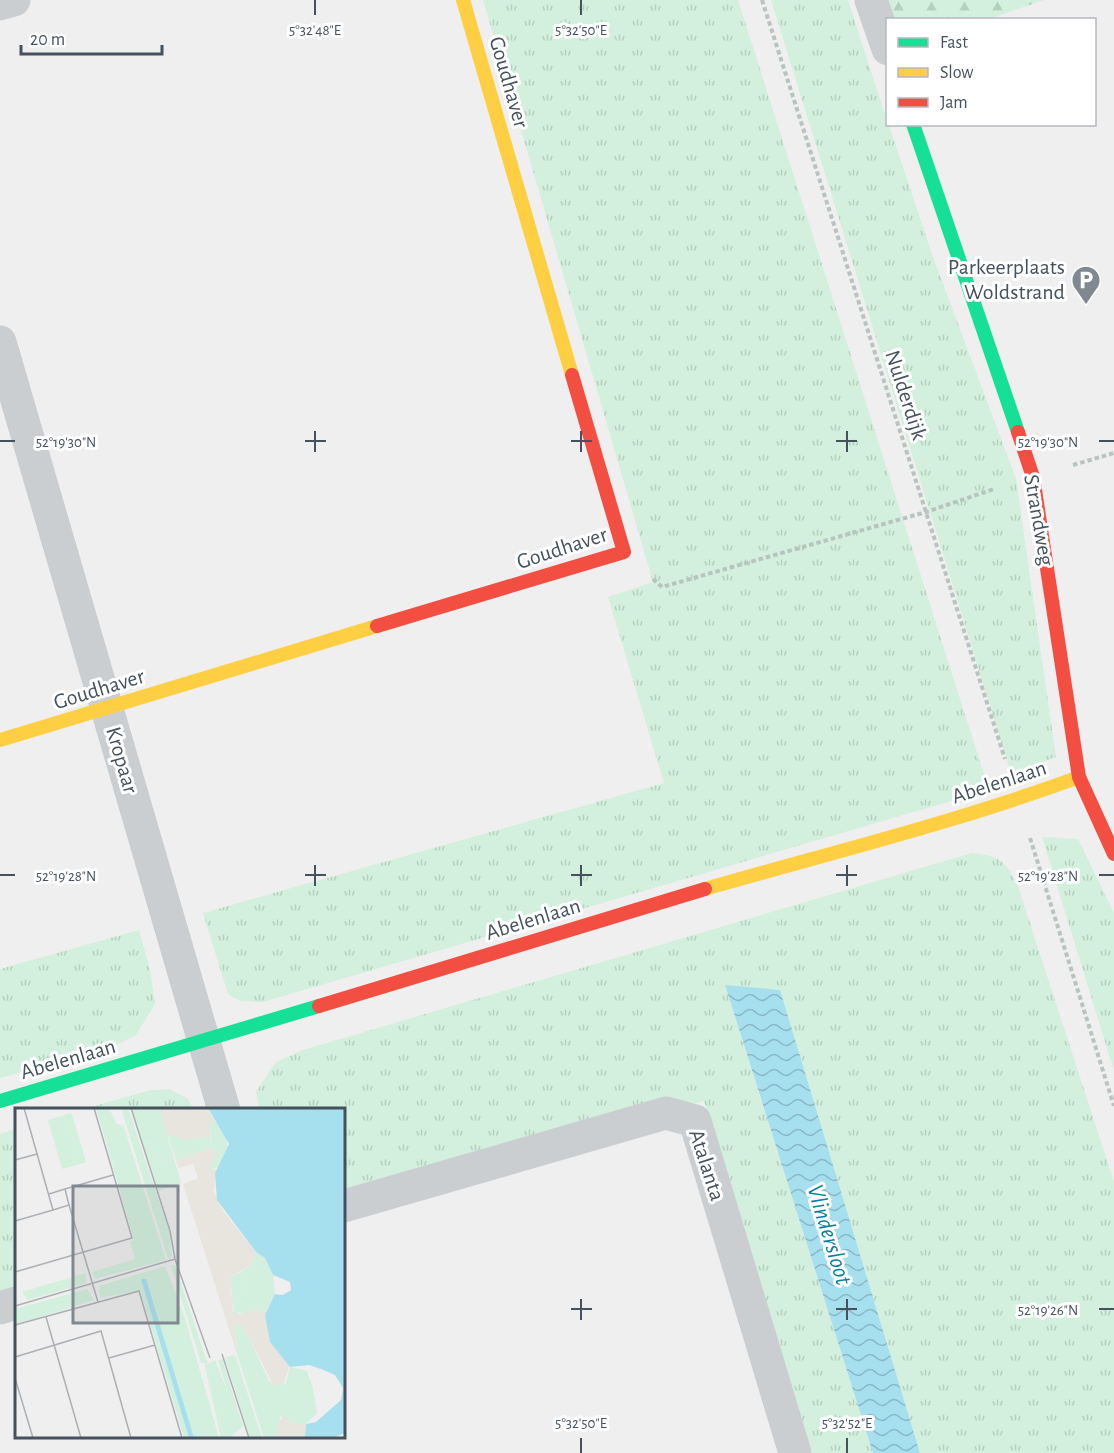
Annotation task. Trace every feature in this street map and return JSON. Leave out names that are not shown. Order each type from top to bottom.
[{"type":"street","points":[[0,4],[14,0]]},
{"type":"street","name":"Goudhaver","points":[[0,740],[624,552],[463,0]]},
{"type":"street","points":[[871,0],[886,44]]},
{"type":"street","name":"Strandweg","points":[[914,126],[1033,477],[1079,777],[1114,854]]},
{"type":"street","name":"Kropaar","points":[[0,342],[223,1108]]},
{"type":"street","name":"Abelenlaan","points":[[0,1101],[204,1042],[685,894],[1018,801],[1079,777]]},
{"type":"street","name":"Atalanta","points":[[345,1206],[666,1113],[695,1121],[795,1453]]},
{"type":"street","points":[[0,1308],[15,1303]]},
{"type":"path","name":"Nulderdijk","points":[[762,0],[1018,801]]},
{"type":"path","points":[[624,552],[662,587],[926,512],[980,494]]},
{"type":"path","points":[[1018,801],[1114,1106]]},
{"type":"green space","points":[[483,0],[738,0],[989,790],[263,1002],[240,1001],[228,994],[203,913],[664,783],[608,597],[653,582]]},
{"type":"green space","points":[[771,0],[848,0],[886,118],[886,126],[889,126],[933,257],[1016,479],[1056,757],[1011,773]]},
{"type":"green space","points":[[887,0],[1044,0],[993,18],[893,18]]},
{"type":"green space","points":[[1042,837],[1078,839],[1114,913],[1114,1071]]},
{"type":"green space","points":[[972,853],[1000,860],[1017,883],[1114,1182],[1114,1453],[920,1453],[779,990],[725,986],[873,1453],[812,1453],[704,1101],[345,1200],[345,1108],[259,1108],[256,1092],[276,1062],[303,1050]]},
{"type":"green space","points":[[139,930],[150,970],[155,1004],[136,1035],[116,1045],[0,1078],[0,969]]},
{"type":"green space","points":[[170,1089],[188,1099],[192,1108],[88,1108],[147,1091]]},
{"type":"green space","points":[[15,1129],[15,1297],[0,1302],[0,1134]]},
{"type":"water","name":"Vlindersloot","points":[[725,985],[780,990],[920,1453],[873,1453]]},
{"type":"traffic: fast","points":[[914,126],[1018,432]]},
{"type":"traffic: fast","points":[[0,1101],[319,1006]]},
{"type":"traffic: slow","points":[[463,0],[572,375]]},
{"type":"traffic: slow","points":[[0,740],[377,626]]},
{"type":"traffic: slow","points":[[705,889],[940,823],[1079,777]]},
{"type":"traffic: jam","points":[[377,626],[624,552],[572,375]]},
{"type":"traffic: jam","points":[[1018,432],[1033,477],[1079,777],[1114,854]]},
{"type":"traffic: jam","points":[[319,1006],[705,889]]},
{"type":"place","name":"Parkeerplaats Woldstrand","points":[[1086,306]]}]
